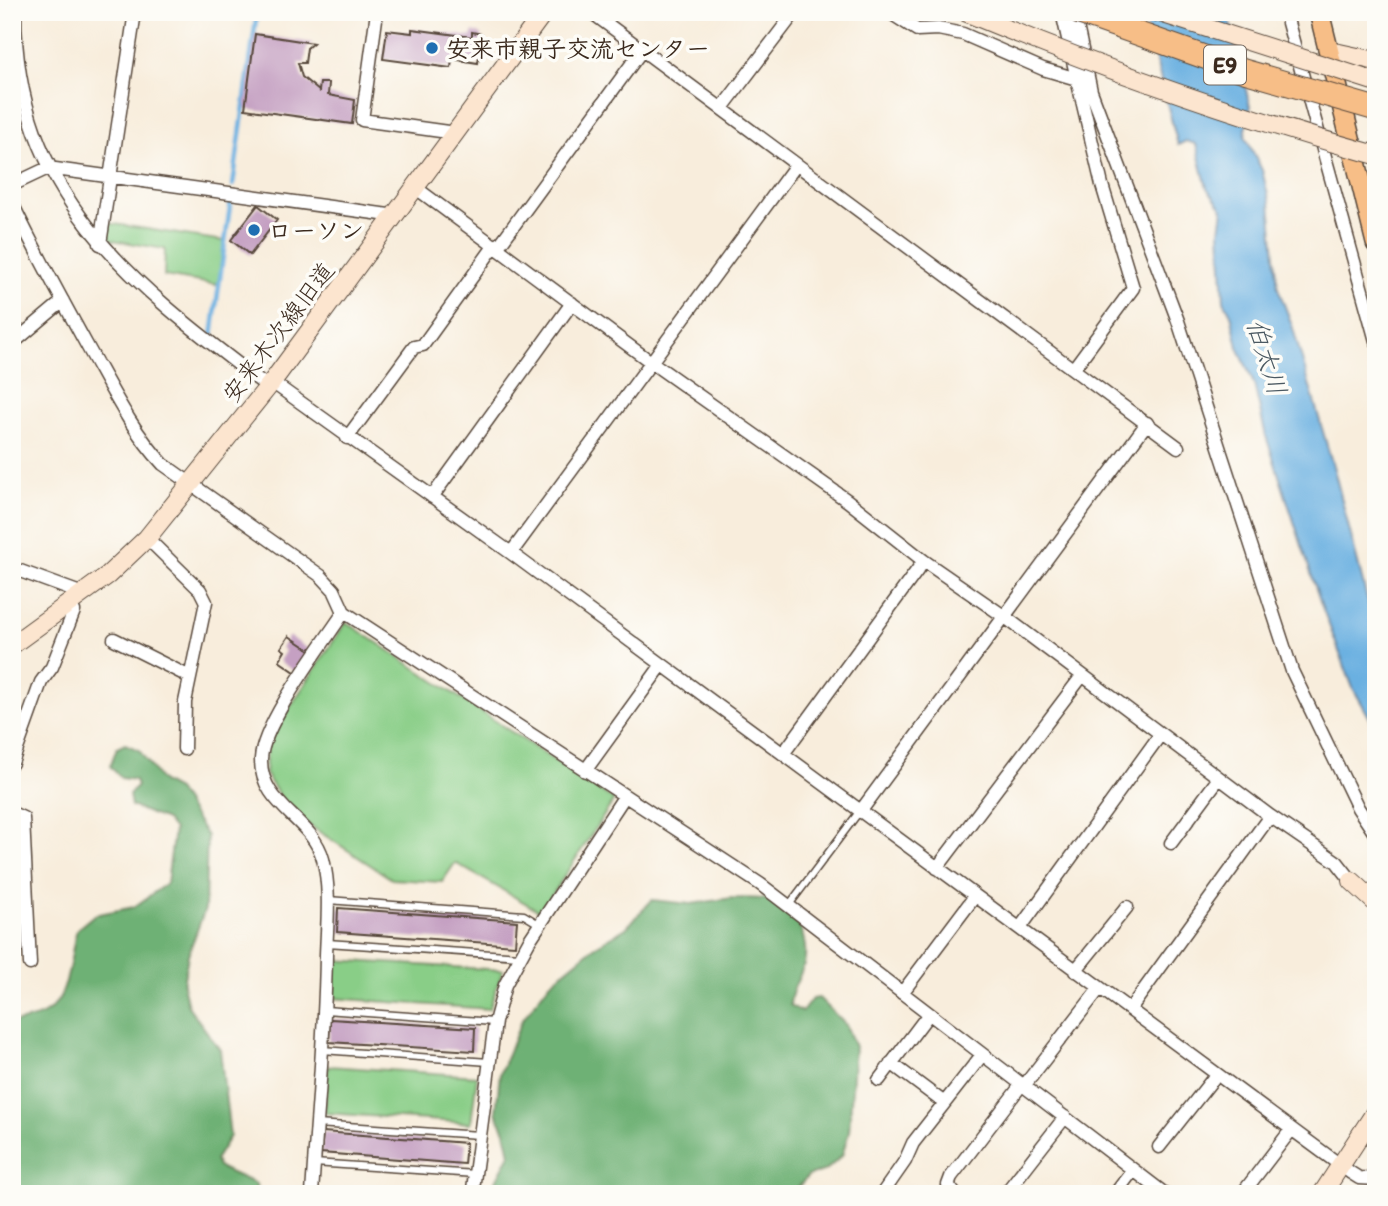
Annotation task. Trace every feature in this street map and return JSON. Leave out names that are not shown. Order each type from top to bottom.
[{"type":"highway","name":"E9","points":[[1076,12],[1233,68],[1376,110]]},
{"type":"highway","name":"E9","points":[[1099,12],[1246,64],[1376,101]]},
{"type":"main road","points":[[1319,12],[1368,185],[1376,243]]},
{"type":"street","points":[[15,12],[15,54],[24,102],[48,167],[66,198],[100,244],[167,310],[511,553],[1340,1165],[1359,1178],[1376,1179]]},
{"type":"street","points":[[100,244],[113,174],[135,12]]},
{"type":"street","points":[[377,12],[362,120],[455,133]]},
{"type":"street","name":"安来木次線旧道","points":[[12,645],[127,559],[147,538],[270,385],[544,12]]},
{"type":"street","points":[[591,12],[1178,447]]},
{"type":"street","points":[[722,108],[795,12]]},
{"type":"street","points":[[889,12],[917,30],[939,29],[962,34],[1043,69],[1077,79]]},
{"type":"street","points":[[965,12],[1090,64],[1193,100],[1376,155]]},
{"type":"street","points":[[962,34],[972,12]]},
{"type":"street","points":[[1062,12],[1077,79],[1086,92],[1178,321],[1293,671],[1358,808],[1376,835]]},
{"type":"street","points":[[1074,368],[1133,288],[1102,185],[1076,12]]},
{"type":"street","points":[[1157,12],[1376,82]]},
{"type":"street","points":[[1285,12],[1376,341]]},
{"type":"street","points":[[347,438],[414,347],[423,345],[642,50]]},
{"type":"street","points":[[1329,51],[1376,61]]},
{"type":"street","points":[[511,553],[796,165]]},
{"type":"street","points":[[12,185],[48,167],[113,174],[396,216]]},
{"type":"street","points":[[416,188],[651,362],[848,501],[1160,735],[1337,862],[1352,881],[1376,903]]},
{"type":"street","points":[[12,203],[63,302],[147,447],[163,464],[321,576],[334,590],[344,612],[760,884],[1165,1194]]},
{"type":"street","points":[[12,344],[63,302]]},
{"type":"street","points":[[432,497],[572,303]]},
{"type":"street","points":[[860,812],[1147,423]]},
{"type":"street","points":[[147,538],[200,590],[206,602],[185,702],[184,749]]},
{"type":"street","points":[[783,754],[925,561]]},
{"type":"street","points":[[12,568],[76,599],[70,624],[52,667],[41,682],[12,763]]},
{"type":"street","points":[[312,1194],[325,1010],[328,900],[323,858],[314,837],[275,802],[263,776],[261,757],[268,731],[344,612]]},
{"type":"street","points":[[114,639],[190,677]]},
{"type":"street","points":[[585,771],[661,666]]},
{"type":"street","points":[[937,868],[1082,676]]},
{"type":"street","points":[[1020,928],[1160,735]]},
{"type":"street","points":[[1171,843],[1219,778]]},
{"type":"street","points":[[473,1189],[495,1022],[505,985],[520,956],[624,797]]},
{"type":"street","points":[[12,813],[23,818],[30,964]]},
{"type":"street","points":[[1130,1009],[1270,816]]},
{"type":"street","points":[[902,993],[975,896]]},
{"type":"street","points":[[1075,971],[1127,907]]},
{"type":"street","points":[[955,1194],[948,1185],[951,1177],[1099,989]]},
{"type":"street","points":[[878,1080],[928,1015]]},
{"type":"street","points":[[881,1194],[905,1161],[913,1143],[982,1055]]},
{"type":"street","points":[[891,1063],[943,1102]]},
{"type":"street","points":[[1159,1147],[1216,1075]]},
{"type":"street","points":[[1322,1194],[1376,1111]]},
{"type":"street","points":[[1005,1194],[1065,1117]]},
{"type":"street","points":[[1242,1194],[1292,1130]]},
{"type":"street","points":[[1115,1194],[1133,1170]]},
{"type":"lane","points":[[789,905],[860,812]]},
{"type":"lane","points":[[328,900],[524,915],[540,925]]},
{"type":"lane","points":[[327,943],[520,956]]},
{"type":"lane","points":[[325,1010],[495,1022]]},
{"type":"lane","points":[[322,1050],[489,1062]]},
{"type":"lane","points":[[317,1124],[479,1135]]},
{"type":"lane","points":[[314,1163],[475,1174]]},
{"type":"green space","points":[[108,223],[224,241],[218,285],[164,276],[165,249],[106,239]]},
{"type":"green space","points":[[346,622],[614,800],[541,912],[455,863],[442,882],[392,879],[292,814],[265,774],[267,748],[275,730]]},
{"type":"green space","points":[[125,744],[139,750],[162,782],[177,790],[207,836],[205,909],[188,955],[183,985],[188,1006],[220,1050],[230,1136],[215,1160],[218,1167],[256,1184],[257,1194],[12,1194],[12,1023],[41,1016],[53,1007],[68,976],[77,929],[94,915],[134,907],[167,883],[174,830],[166,820],[131,806],[129,795],[137,786],[135,780],[121,778],[110,766],[117,748]]},
{"type":"green space","points":[[732,898],[771,900],[790,912],[800,928],[805,955],[790,1005],[802,1012],[812,999],[819,998],[846,1025],[855,1047],[849,1132],[842,1156],[826,1170],[808,1176],[792,1194],[489,1194],[510,1154],[505,1131],[496,1112],[500,1073],[522,1020],[550,983],[594,947],[626,928],[652,900],[691,904]]},
{"type":"green space","points":[[333,960],[503,970],[489,1009],[331,998]]},
{"type":"green space","points":[[328,1066],[477,1076],[471,1123],[325,1113]]},
{"type":"water","name":"伯太川","points":[[1143,12],[1228,12],[1250,107],[1245,136],[1262,170],[1270,203],[1278,288],[1292,325],[1335,473],[1376,634],[1376,729],[1353,688],[1321,604],[1266,436],[1254,384],[1238,347],[1231,314],[1224,301],[1220,231],[1223,209],[1207,188],[1196,144],[1186,141],[1178,145]]},
{"type":"building","name":"安来市親子交流センター","points":[[412,29],[472,37],[472,32],[482,34],[478,63],[452,59],[451,68],[383,59],[387,30],[412,33]]},
{"type":"building","points":[[255,34],[313,43],[307,48],[305,63],[298,63],[302,77],[319,91],[320,83],[329,83],[328,95],[355,100],[352,124],[245,109]]},
{"type":"building","name":"ローソン","points":[[258,205],[277,220],[250,255],[231,240]]},
{"type":"building","points":[[289,636],[313,652],[298,674],[279,661],[285,651],[281,648]]},
{"type":"building","points":[[338,908],[517,921],[515,945],[337,932]]},
{"type":"building","points":[[330,1019],[475,1028],[474,1051],[329,1042]]},
{"type":"building","points":[[323,1132],[466,1143],[464,1164],[321,1153]]},
{"type":"waterway","points":[[233,185],[257,12]]},
{"type":"waterway","points":[[212,336],[231,199]]},
{"type":"place","name":"安来市親子交流センター","points":[[432,48]]},
{"type":"place","name":"ローソン","points":[[254,230]]}]
